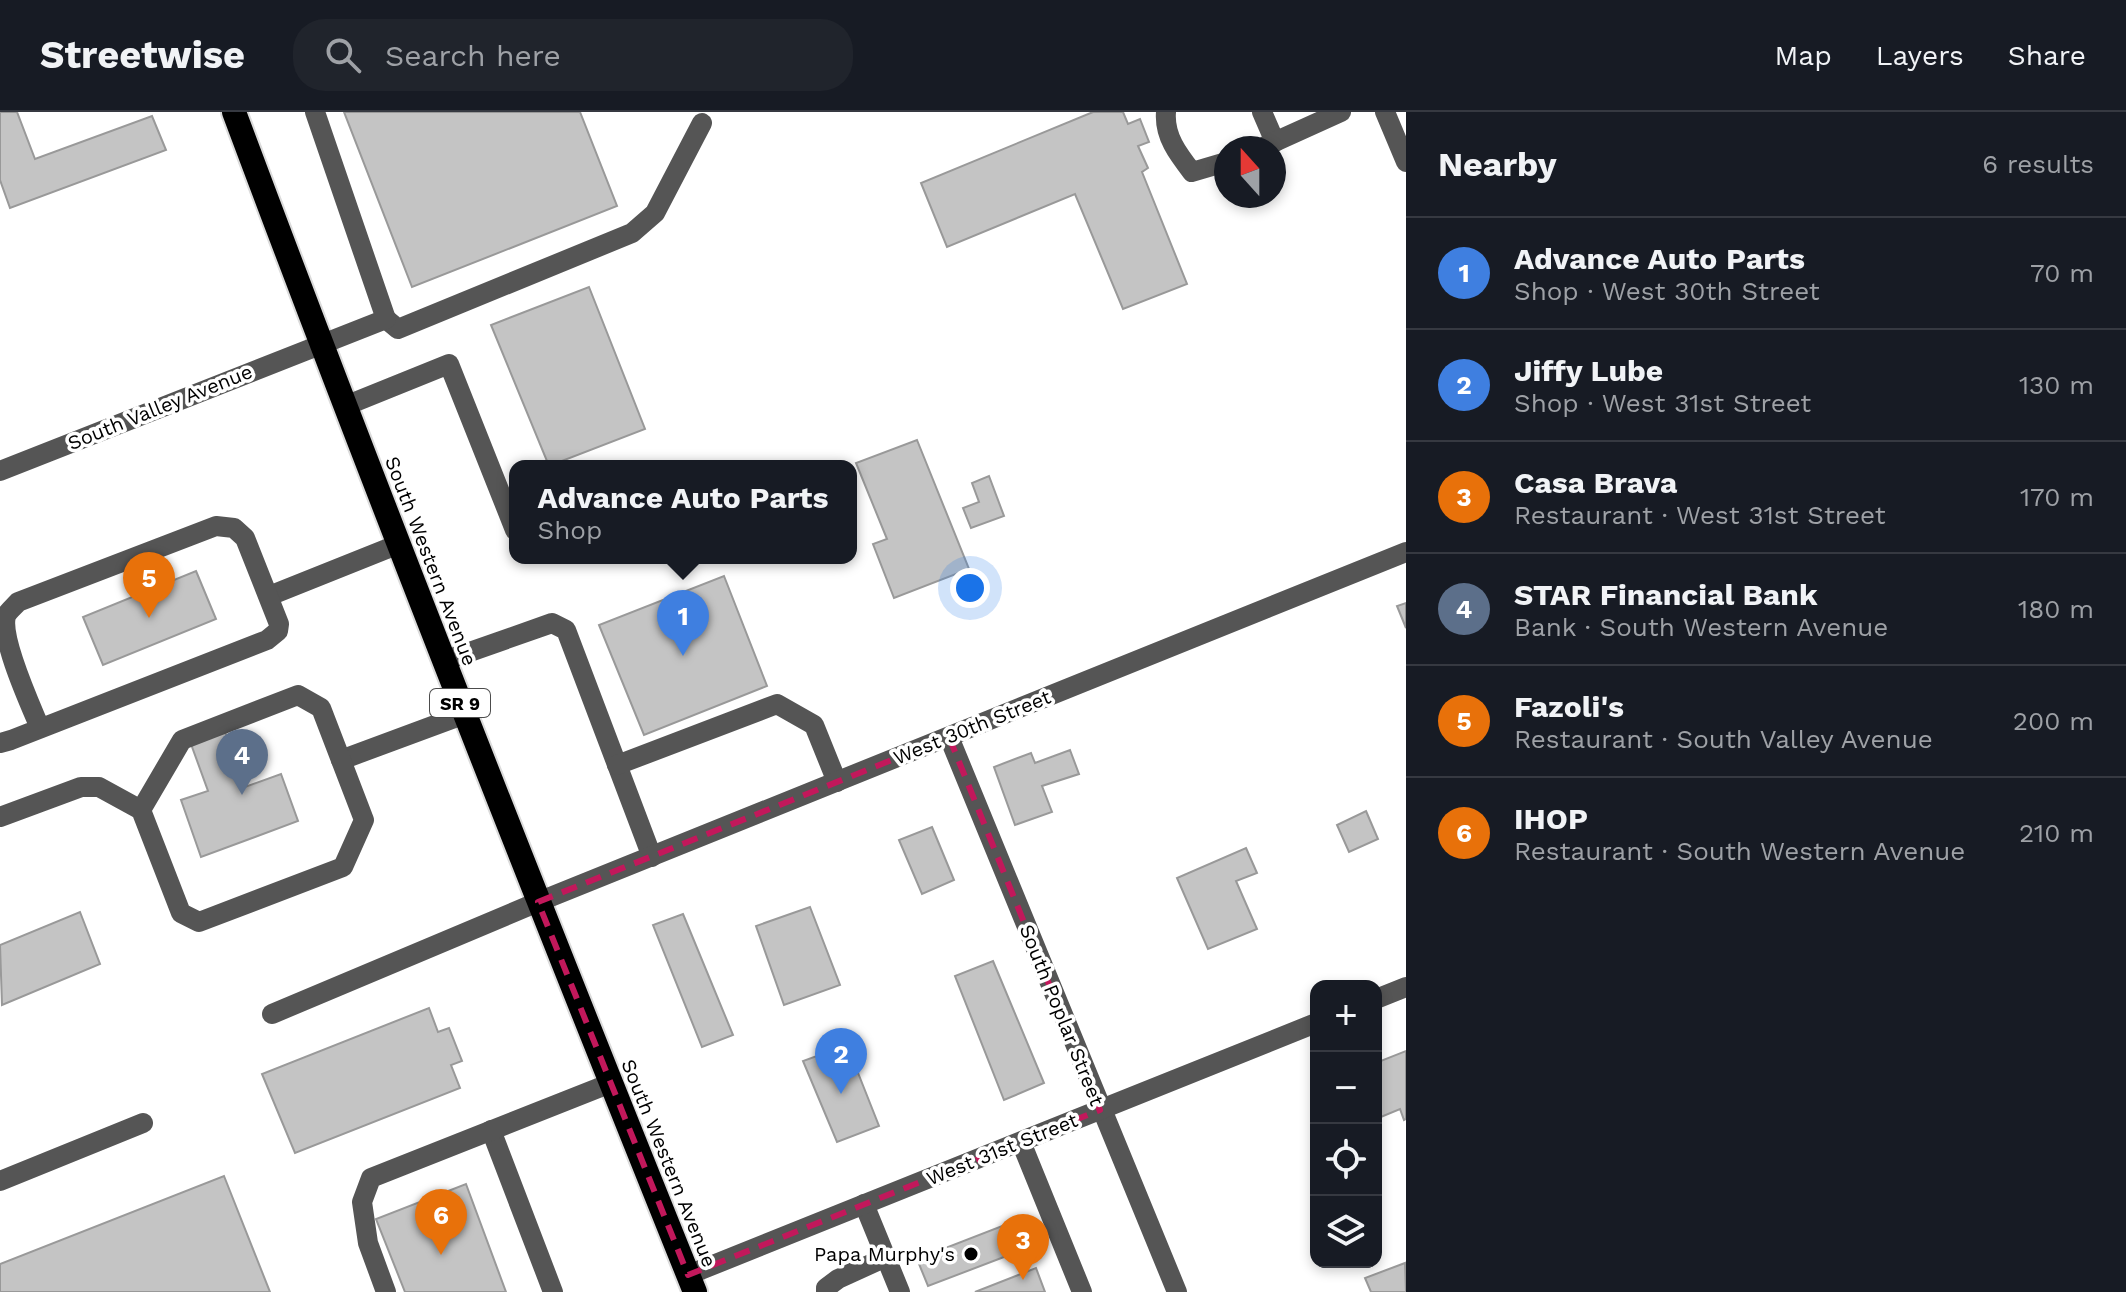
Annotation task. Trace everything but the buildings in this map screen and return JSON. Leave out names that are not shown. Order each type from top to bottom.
[{"type":"highway","name":"South Western Avenue","points":[[234,112],[320,343],[691,1284]]},
{"type":"street","points":[[315,112],[386,319],[398,329],[632,233],[655,213],[702,123]]},
{"type":"street","points":[[1166,112],[1165,124],[1176,152],[1192,172],[1214,166]]},
{"type":"street","points":[[1262,112],[1266,136]]},
{"type":"street","points":[[1286,137],[1341,112]]},
{"type":"street","points":[[1385,112],[1406,162]]},
{"type":"street","name":"South Valley Avenue","points":[[0,471],[386,319]]},
{"type":"street","points":[[345,406],[449,364],[509,515]]},
{"type":"street","points":[[0,743],[40,728],[274,636],[279,624],[245,538],[234,528],[216,526],[18,602],[6,616],[3,630],[6,645],[40,728]]},
{"type":"street","points":[[269,596],[399,544]]},
{"type":"street","name":"West 30th Street","points":[[272,1014],[538,902],[1406,552]]},
{"type":"street","points":[[444,661],[552,623],[566,630],[652,857]]},
{"type":"street","points":[[0,817],[81,787],[99,787],[141,810],[181,913],[199,922],[343,867],[364,820],[321,708],[298,695],[182,740],[141,810]]},
{"type":"street","points":[[617,765],[777,704],[814,725],[837,782]]},
{"type":"street","points":[[341,760],[465,714]]},
{"type":"street","name":"South Poplar Street","points":[[949,737],[1177,1292]]},
{"type":"street","points":[[1382,997],[1406,987]]},
{"type":"street","name":"West 31st Street","points":[[691,1284],[864,1204],[1310,1025]]},
{"type":"street","points":[[386,1292],[368,1243],[362,1202],[371,1178],[611,1083]]},
{"type":"street","points":[[0,1181],[143,1123]]},
{"type":"street","points":[[491,1130],[554,1292]]},
{"type":"street","points":[[1021,1142],[1082,1292]]},
{"type":"street","points":[[864,1204],[900,1292]]},
{"type":"street","points":[[826,1292],[826,1288],[838,1279],[886,1257]]},
{"type":"highlighted area","points":[[949,737],[1100,1110],[688,1275],[538,902]]},
{"type":"place","name":"Fazoli's","points":[[149,618]]},
{"type":"place","name":"Advance Auto Parts","points":[[683,656]]},
{"type":"place","name":"STAR Financial Bank","points":[[242,795]]},
{"type":"place","name":"Jiffy Lube","points":[[841,1094]]},
{"type":"place","name":"Papa Murphy's","points":[[971,1254]]},
{"type":"place","name":"IHOP","points":[[441,1255]]},
{"type":"place","name":"Casa Brava","points":[[1023,1280]]}]
